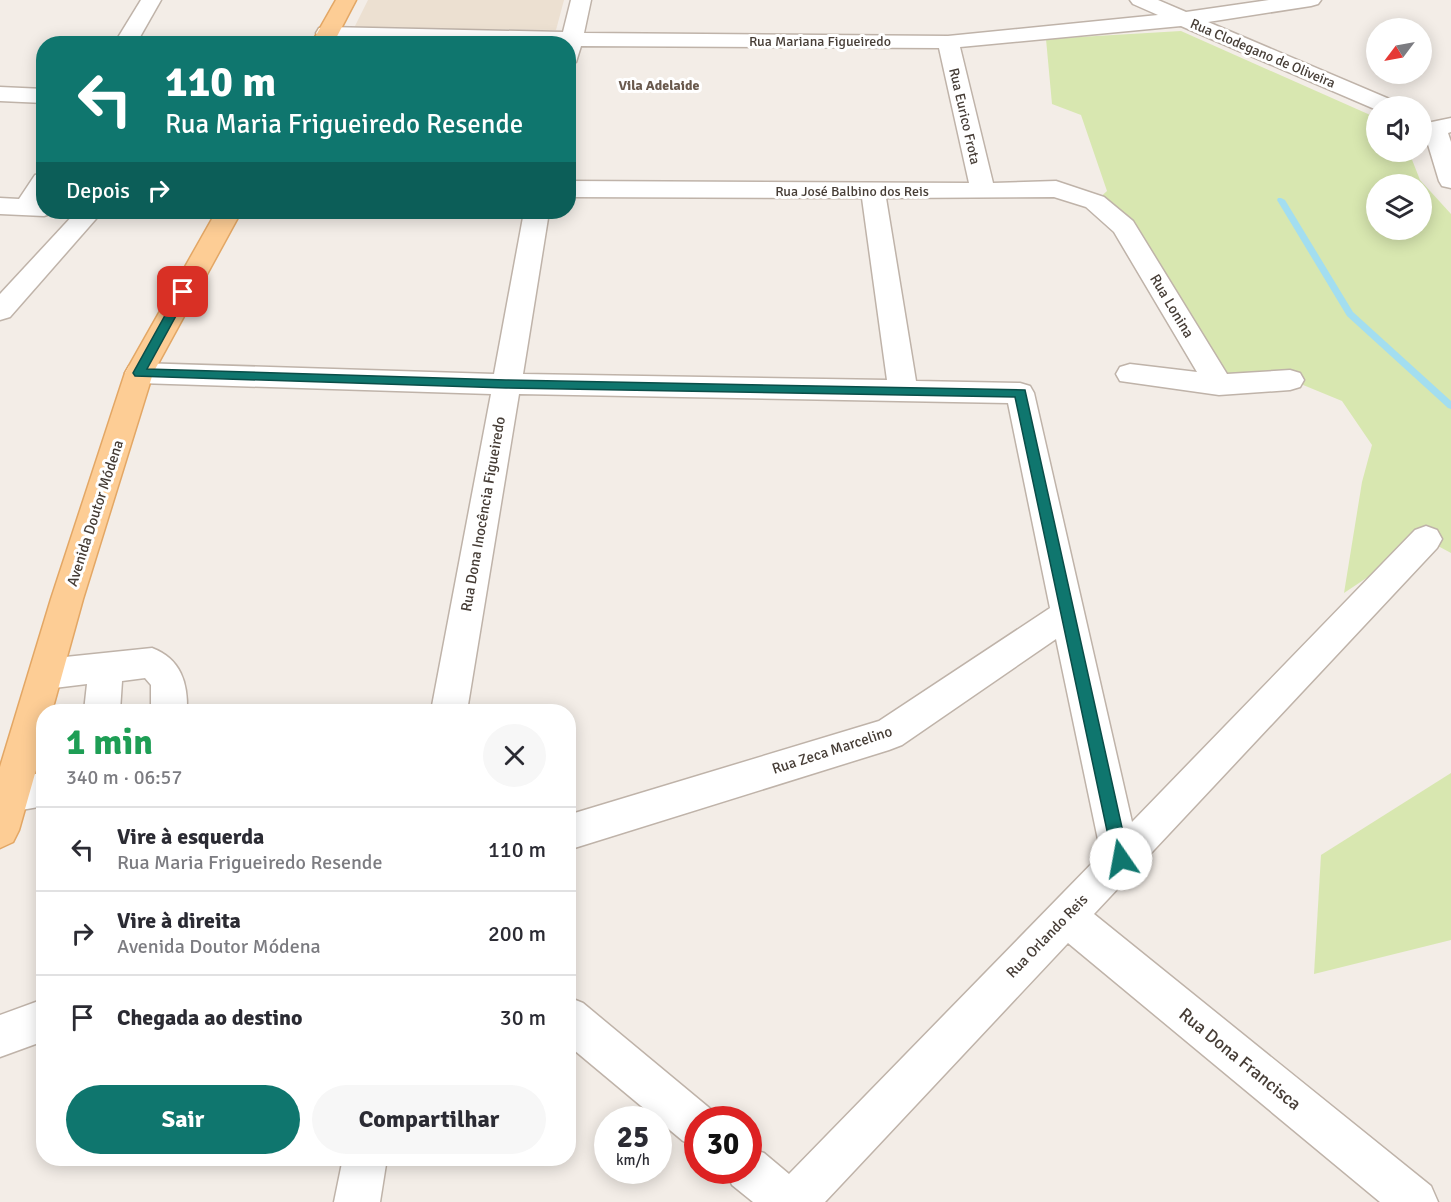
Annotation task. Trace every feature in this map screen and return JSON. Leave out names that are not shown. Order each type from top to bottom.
[{"type":"main road","points":[[326,36],[346,0]]},
{"type":"main road","name":"Avenida Doutor Módena","points":[[41,704],[46,674],[139,373],[224,219]]},
{"type":"main road","name":"Avenida Doutor Módena","points":[[0,830],[27,792],[36,736]]},
{"type":"street","points":[[130,36],[151,0]]},
{"type":"street","points":[[573,36],[581,0]]},
{"type":"street","name":"Rua Clodegano de Oliveira","points":[[1140,0],[1366,97]]},
{"type":"street","name":"Rua Mariana Figueiredo","points":[[576,48],[948,42],[1184,19],[1311,0]]},
{"type":"street","name":"Rua Eurico Frota","points":[[948,42],[983,191]]},
{"type":"street","points":[[0,94],[36,96]]},
{"type":"street","points":[[1440,127],[1451,181]]},
{"type":"street","name":"Rua José Balbino dos Reis","points":[[576,189],[983,191],[1056,189],[1095,202],[1124,227]]},
{"type":"street","points":[[873,191],[903,391]]},
{"type":"street","points":[[0,206],[35,208]]},
{"type":"street","points":[[0,311],[83,219]]},
{"type":"street","name":"Rua Dona Inocência Figueiredo","points":[[450,704],[536,219]]},
{"type":"street","name":"Rua Lonina","points":[[1124,227],[1219,385]]},
{"type":"street","points":[[139,373],[506,384],[1020,393],[1121,859]]},
{"type":"street","points":[[1130,374],[1219,385],[1290,380]]},
{"type":"street","name":"Rua Orlando Reis","points":[[794,1202],[1426,539]]},
{"type":"street","name":"Rua Zeca Marcelino","points":[[576,832],[889,734],[1069,613]]},
{"type":"street","points":[[46,674],[152,663],[164,673],[170,685],[169,704]]},
{"type":"street","points":[[103,704],[106,668]]},
{"type":"street","name":"Rua Dona Francisca","points":[[1066,916],[1415,1202]]},
{"type":"street","points":[[0,1036],[36,1023]]},
{"type":"street","points":[[576,1025],[684,1114]]},
{"type":"street","points":[[357,1202],[364,1166]]},
{"type":"street","points":[[762,1181],[788,1202]]},
{"type":"shaded area","points":[[368,0],[564,0],[556,30],[354,28]]},
{"type":"green space","points":[[1181,31],[1366,113],[1366,162],[1413,162],[1418,174],[1366,174],[1366,240],[1432,240],[1432,193],[1451,214],[1451,553],[1425,539],[1344,593],[1362,482],[1372,445],[1342,401],[1291,380],[1219,385],[1095,202],[1107,191],[1081,115],[1052,104],[1046,39]]},
{"type":"green space","points":[[1451,773],[1451,940],[1314,974],[1321,855]]},
{"type":"waterway","points":[[1281,200],[1350,314],[1451,406]]},
{"type":"district","name":"Vila Adelaide","points":[[659,85]]},
{"type":"route","points":[[183,292],[139,373],[506,384],[1020,393],[1121,859]]}]
